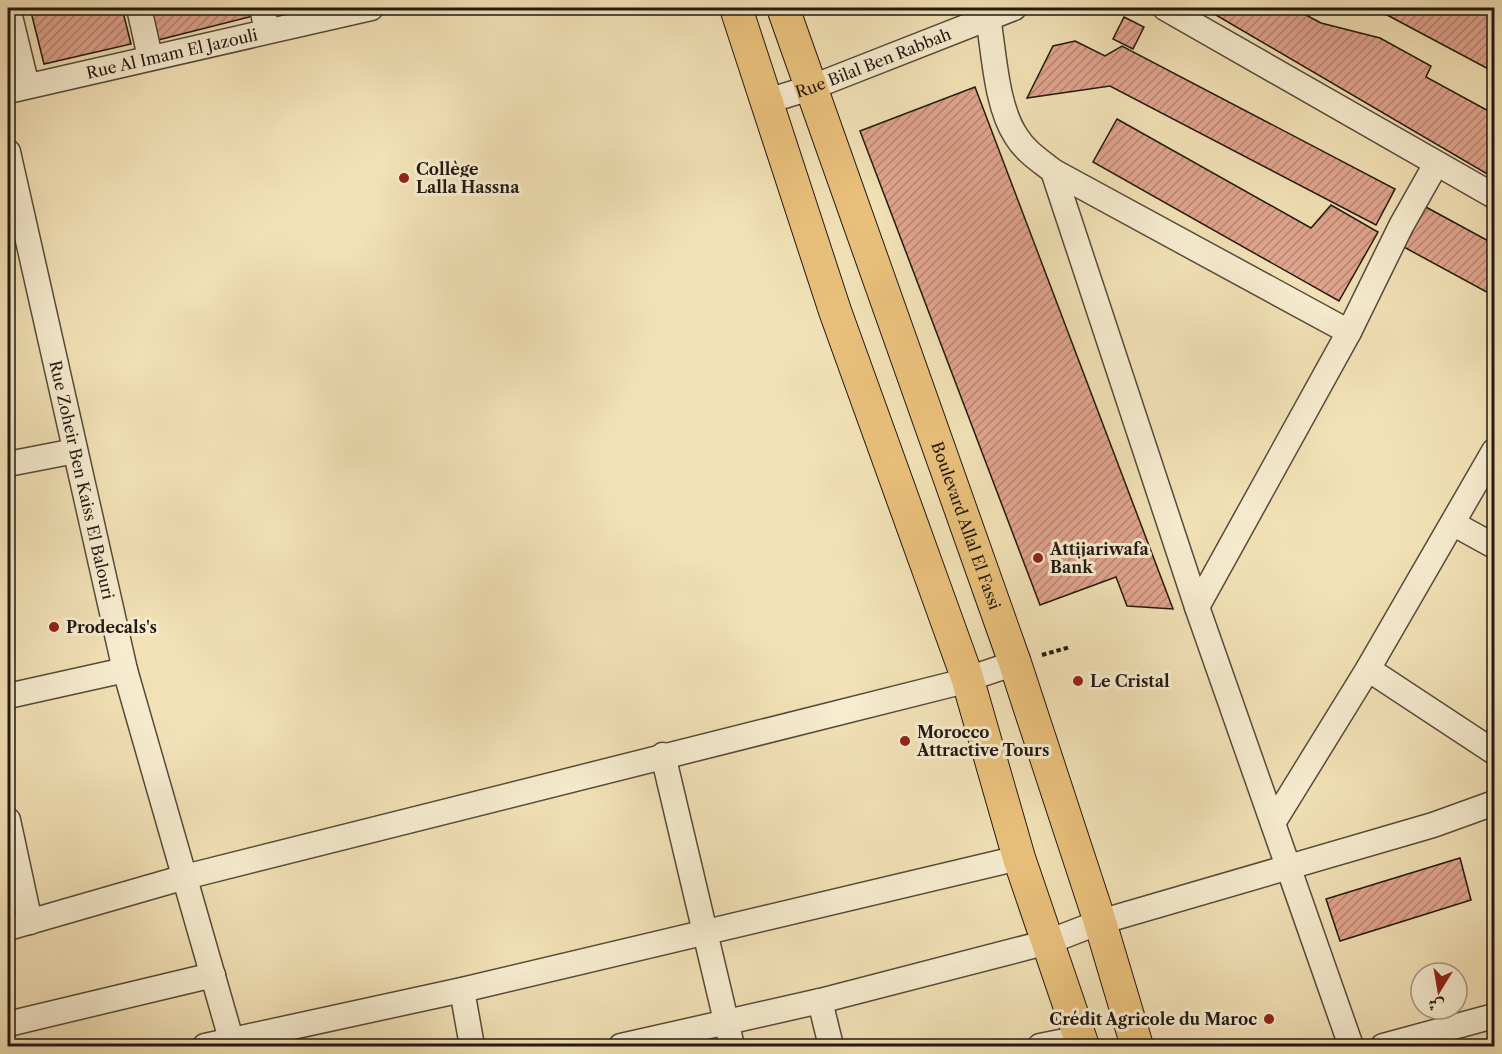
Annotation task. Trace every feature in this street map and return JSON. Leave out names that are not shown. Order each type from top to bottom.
[{"type":"main road","points":[[736,8],[764,102],[834,311],[967,677],[1019,858],[1081,1042]]},
{"type":"main road","name":"Boulevard Allal El Fassi","points":[[783,8],[1015,663],[1100,922],[1137,1047]]},
{"type":"street","points":[[8,8],[17,89]]},
{"type":"street","points":[[139,8],[150,57]]},
{"type":"street","name":"Rue Al Imam El Jazouli","points":[[17,89],[150,57],[264,19],[371,8]]},
{"type":"street","name":"Rue Bilal Ben Rabbah","points":[[764,102],[810,88],[1014,8]]},
{"type":"street","points":[[1165,8],[1494,196]]},
{"type":"street","points":[[988,17],[999,85],[1015,135],[1030,154],[1053,171],[1350,332]]},
{"type":"street","name":"Rue Zoheir Ben Kaiss El Balouri","points":[[8,152],[17,236],[75,451],[125,670],[232,1043]]},
{"type":"street","points":[[1197,607],[1350,332],[1401,226],[1436,164]]},
{"type":"street","points":[[1053,171],[1197,607],[1351,1047]]},
{"type":"street","points":[[8,464],[75,451]]},
{"type":"street","points":[[1273,823],[1368,669],[1454,524],[1494,451]]},
{"type":"street","points":[[1454,524],[1494,546]]},
{"type":"street","points":[[8,819],[19,925],[185,877],[663,755],[953,684],[967,677],[1015,663]]},
{"type":"street","points":[[1368,669],[1494,752]]},
{"type":"street","points":[[8,696],[125,670]]},
{"type":"street","points":[[663,755],[728,1021],[732,1047]]},
{"type":"street","points":[[621,1047],[820,1001],[1048,942],[1100,922],[1433,825],[1494,803]]},
{"type":"street","points":[[205,1047],[232,1043],[462,990],[1019,858]]},
{"type":"street","points":[[8,1024],[213,975]]},
{"type":"street","points":[[462,990],[472,1047]]},
{"type":"street","points":[[820,1001],[831,1047]]},
{"type":"street","points":[[1383,1047],[1494,1016]]},
{"type":"street","points":[[1040,1047],[1081,1042]]},
{"type":"building","points":[[30,8],[122,8],[131,44],[44,64]]},
{"type":"building","points":[[150,8],[260,8],[261,14],[158,40]]},
{"type":"building","points":[[1204,8],[1293,8],[1321,23],[1380,38],[1431,66],[1426,77],[1494,114],[1494,178]]},
{"type":"building","points":[[1374,8],[1480,8],[1494,16],[1494,72]]},
{"type":"building","points":[[1124,17],[1144,27],[1133,49],[1113,39]]},
{"type":"building","points":[[1075,41],[1105,56],[1122,46],[1395,189],[1376,225],[1110,86],[1027,98],[1053,46]]},
{"type":"building","points":[[975,87],[1173,609],[1127,606],[1116,577],[1040,605],[860,131]]},
{"type":"building","points":[[1117,119],[1311,228],[1331,205],[1378,232],[1339,301],[1093,162]]},
{"type":"building","points":[[1424,206],[1494,244],[1494,296],[1402,246]]},
{"type":"building","points":[[1460,858],[1471,900],[1340,941],[1326,899]]},
{"type":"place","name":"Collège Lalla Hassna","points":[[404,178]]},
{"type":"place","name":"Attijariwafa Bank","points":[[1038,558]]},
{"type":"place","name":"Prodecals's","points":[[54,627]]},
{"type":"place","name":"Le Cristal","points":[[1078,681]]},
{"type":"place","name":"Morocco Attractive Tours","points":[[905,741]]},
{"type":"place","name":"Crédit Agricole du Maroc","points":[[1269,1019]]}]
